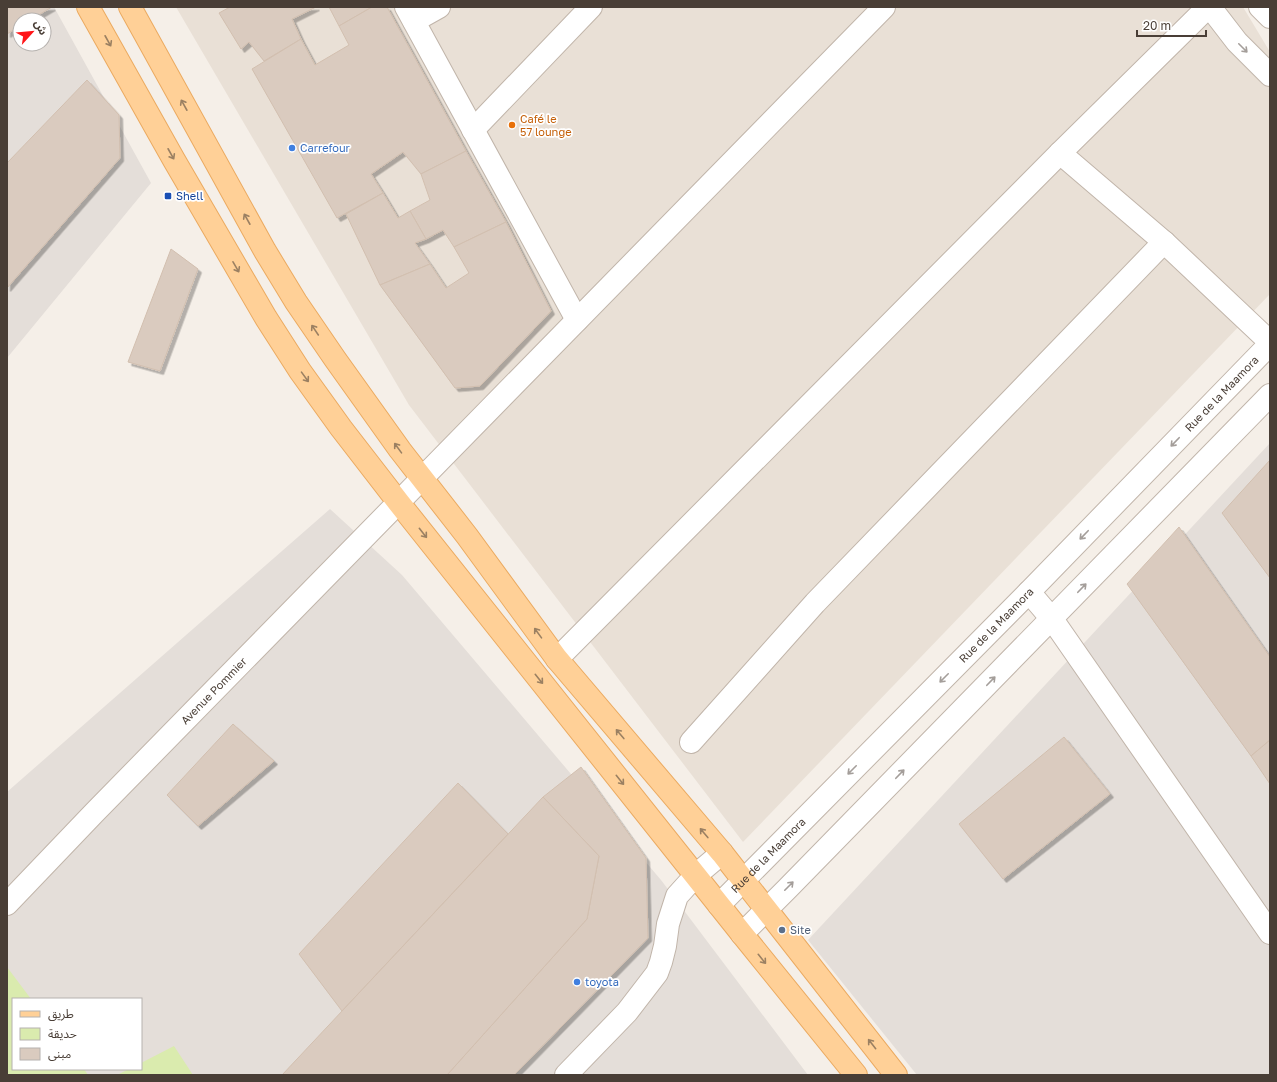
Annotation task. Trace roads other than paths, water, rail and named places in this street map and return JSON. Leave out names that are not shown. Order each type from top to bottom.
[{"type":"main road","points":[[88,7],[174,160],[266,318],[300,371],[399,503],[856,1075]]},
{"type":"main road","points":[[130,7],[269,258],[296,302],[335,359],[422,479],[467,536],[557,659],[722,853],[896,1075]]},
{"type":"street","points":[[439,7],[410,14],[577,320]]},
{"type":"street","points":[[473,130],[591,7]]},
{"type":"street","name":"Avenue Pommier","points":[[7,904],[100,807],[884,7]]},
{"type":"street","points":[[557,659],[1060,153],[1209,7],[1237,42],[1270,75]]},
{"type":"street","points":[[1260,7],[1270,17]]},
{"type":"street","points":[[1060,153],[1164,242],[1270,343]]},
{"type":"street","points":[[691,742],[816,603],[1164,242]]},
{"type":"street","name":"Rue de la Maamora","points":[[719,905],[1029,592],[1270,343]]},
{"type":"street","points":[[742,934],[1270,395]]},
{"type":"street","points":[[1029,592],[1052,619],[1270,933]]},
{"type":"street","points":[[566,1075],[627,1012],[657,973],[665,946],[668,924],[677,896],[683,888],[722,853]]},
{"type":"place","name":"Café le 57 lounge","points":[[512,125]]},
{"type":"place","name":"Carrefour","points":[[292,148]]},
{"type":"place","name":"Shell","points":[[168,196]]},
{"type":"place","name":"Site","points":[[782,930]]},
{"type":"place","name":"toyota","points":[[577,982]]}]
